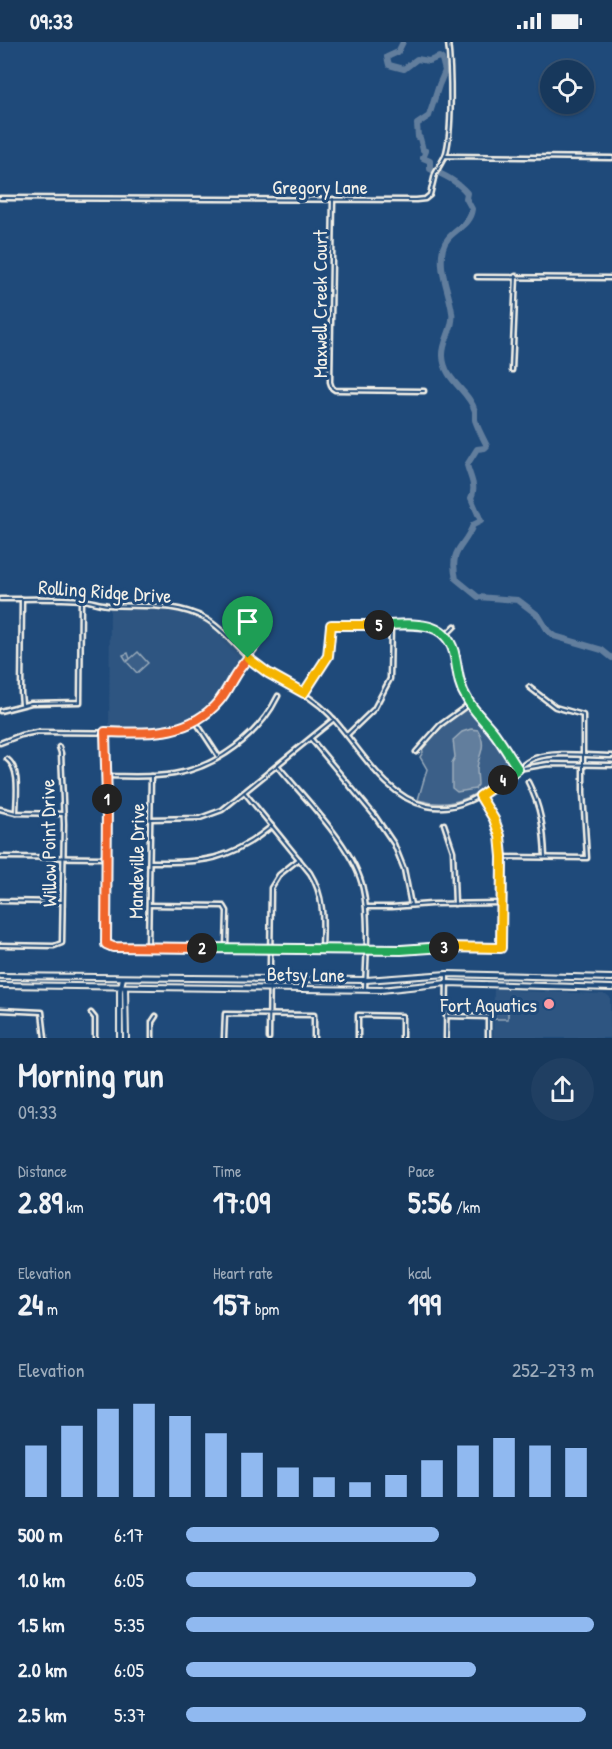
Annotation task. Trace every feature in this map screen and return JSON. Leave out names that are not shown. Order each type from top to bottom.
[{"type":"main road","name":"Betsy Lane","points":[[0,976],[366,980],[447,974],[612,978]]},
{"type":"main road","points":[[508,976],[508,985]]},
{"type":"main road","points":[[123,978],[126,1038]]},
{"type":"main road","points":[[564,978],[564,987]]},
{"type":"main road","points":[[188,979],[188,988]]},
{"type":"main road","name":"Betsy Lane","points":[[0,985],[365,990],[447,983],[612,988]]},
{"type":"main road","points":[[120,1038],[123,987]]},
{"type":"street","name":"Gregory Lane","points":[[0,198],[425,199],[431,193],[435,174],[444,156],[448,135],[448,42]]},
{"type":"street","points":[[444,156],[612,158]]},
{"type":"street","name":"Maxwell Creek Court","points":[[333,199],[330,382],[332,388],[335,390],[424,391]]},
{"type":"street","points":[[512,370],[516,276]]},
{"type":"street","points":[[477,277],[612,278]]},
{"type":"street","name":"Rolling Ridge Drive","points":[[0,599],[81,600],[109,605],[161,606],[189,612],[206,620],[223,631],[248,658],[268,673],[304,693],[334,719],[389,786],[408,801],[430,807],[450,807],[465,803],[480,796],[518,769],[524,762],[538,757],[612,756]]},
{"type":"street","points":[[22,599],[22,704]]},
{"type":"street","points":[[0,711],[22,704],[80,702],[81,600]]},
{"type":"street","points":[[304,693],[328,656],[331,625],[424,625],[435,628],[453,647],[460,684],[469,704],[494,733],[518,769]]},
{"type":"street","points":[[347,735],[374,709],[390,679],[391,625]]},
{"type":"street","points":[[445,636],[455,626]]},
{"type":"street","points":[[0,743],[37,732],[162,732],[196,721],[219,701],[237,672],[260,644],[266,627]]},
{"type":"street","points":[[502,857],[587,858],[583,715],[555,707],[529,687]]},
{"type":"street","points":[[105,776],[151,776],[189,771],[219,757],[256,728],[278,696]]},
{"type":"street","points":[[416,752],[440,725],[469,704]]},
{"type":"street","points":[[150,819],[204,817],[226,808],[334,719]]},
{"type":"street","points":[[196,721],[219,757]]},
{"type":"street","points":[[105,732],[106,944],[110,947],[322,950],[401,950],[430,946],[501,948],[502,857],[500,836],[494,819],[480,796]]},
{"type":"street","points":[[311,738],[375,816],[394,844],[404,869],[411,905]]},
{"type":"street","name":"Willow Point Drive","points":[[0,945],[59,946],[62,939],[64,814],[59,747]]},
{"type":"street","points":[[7,759],[11,762],[15,773],[16,813]]},
{"type":"street","name":"Rolling Ridge Drive","points":[[518,769],[548,764],[612,765]]},
{"type":"street","points":[[278,766],[347,850],[356,867],[363,888],[365,907],[365,990]]},
{"type":"street","name":"Mandeville Drive","points":[[148,947],[151,776]]},
{"type":"street","points":[[528,783],[542,815],[545,857]]},
{"type":"street","points":[[244,793],[314,879],[321,897],[322,950]]},
{"type":"street","points":[[0,809],[16,813],[64,814]]},
{"type":"street","points":[[444,824],[453,851],[455,904]]},
{"type":"street","points":[[150,862],[190,862],[216,858],[246,845],[272,826]]},
{"type":"street","points":[[0,857],[106,858]]},
{"type":"street","points":[[269,1038],[270,892],[272,884],[279,875],[299,859]]},
{"type":"street","points":[[0,902],[62,902]]},
{"type":"street","points":[[365,907],[502,903]]},
{"type":"street","points":[[149,904],[226,907],[226,948]]},
{"type":"street","points":[[446,1038],[447,974]]},
{"type":"street","points":[[0,1010],[42,1012],[45,1038]]},
{"type":"street","points":[[91,1013],[95,1018],[95,1038]]},
{"type":"street","points":[[224,1038],[225,1014],[314,1015],[314,1038]]},
{"type":"street","points":[[358,1038],[358,1015],[402,1016],[402,1038]]},
{"type":"street","points":[[152,1038],[152,1022],[156,1016]]},
{"type":"street","points":[[446,1016],[488,1017],[488,1038]]},
{"type":"shaded area","points":[[110,607],[158,608],[191,615],[225,636],[243,656],[243,660],[220,695],[210,706],[187,722],[157,730],[109,729]]},
{"type":"shaded area","points":[[138,652],[148,663],[137,673],[123,655],[128,653],[130,659]]},
{"type":"shaded area","points":[[469,707],[494,735],[514,766],[470,797],[446,803],[418,800],[427,769],[420,757],[423,752],[422,747],[450,720]]},
{"type":"shaded area","points":[[471,729],[478,730],[482,742],[477,769],[478,785],[475,789],[457,792],[452,788],[452,763],[455,757],[453,740],[462,732]]},
{"type":"shaded area","points":[[494,987],[521,991],[606,994],[610,997],[610,1038],[493,1038]]},
{"type":"shaded area","points":[[493,1004],[511,1004],[511,1008],[508,1008],[508,1019],[493,1019]]},
{"type":"waterway","points":[[403,42],[398,52],[387,57],[389,65],[404,69],[417,59],[429,61],[439,57],[442,59],[445,71],[429,116],[417,124],[418,137],[423,150],[426,151],[423,158],[430,161],[430,169],[459,185],[467,193],[466,198],[472,209],[467,221],[445,242],[442,256],[452,318],[443,350],[444,365],[472,404],[475,420],[487,446],[477,449],[467,465],[473,486],[471,498],[481,521],[473,525],[458,549],[454,561],[456,579],[478,597],[518,600],[539,616],[554,636],[602,650],[612,658]]},
{"type":"place","name":"Fort Aquatics","points":[[549,1004]]},
{"type":"route","points":[[331,625],[424,625],[435,628],[445,636],[453,647],[464,695],[494,733],[518,769],[480,796],[494,819],[500,836],[502,857],[501,948],[430,946],[401,950],[366,950],[113,947],[106,944],[105,732],[158,732],[191,723],[208,712],[219,701],[248,658],[268,673],[304,693],[326,662],[331,625]]}]
